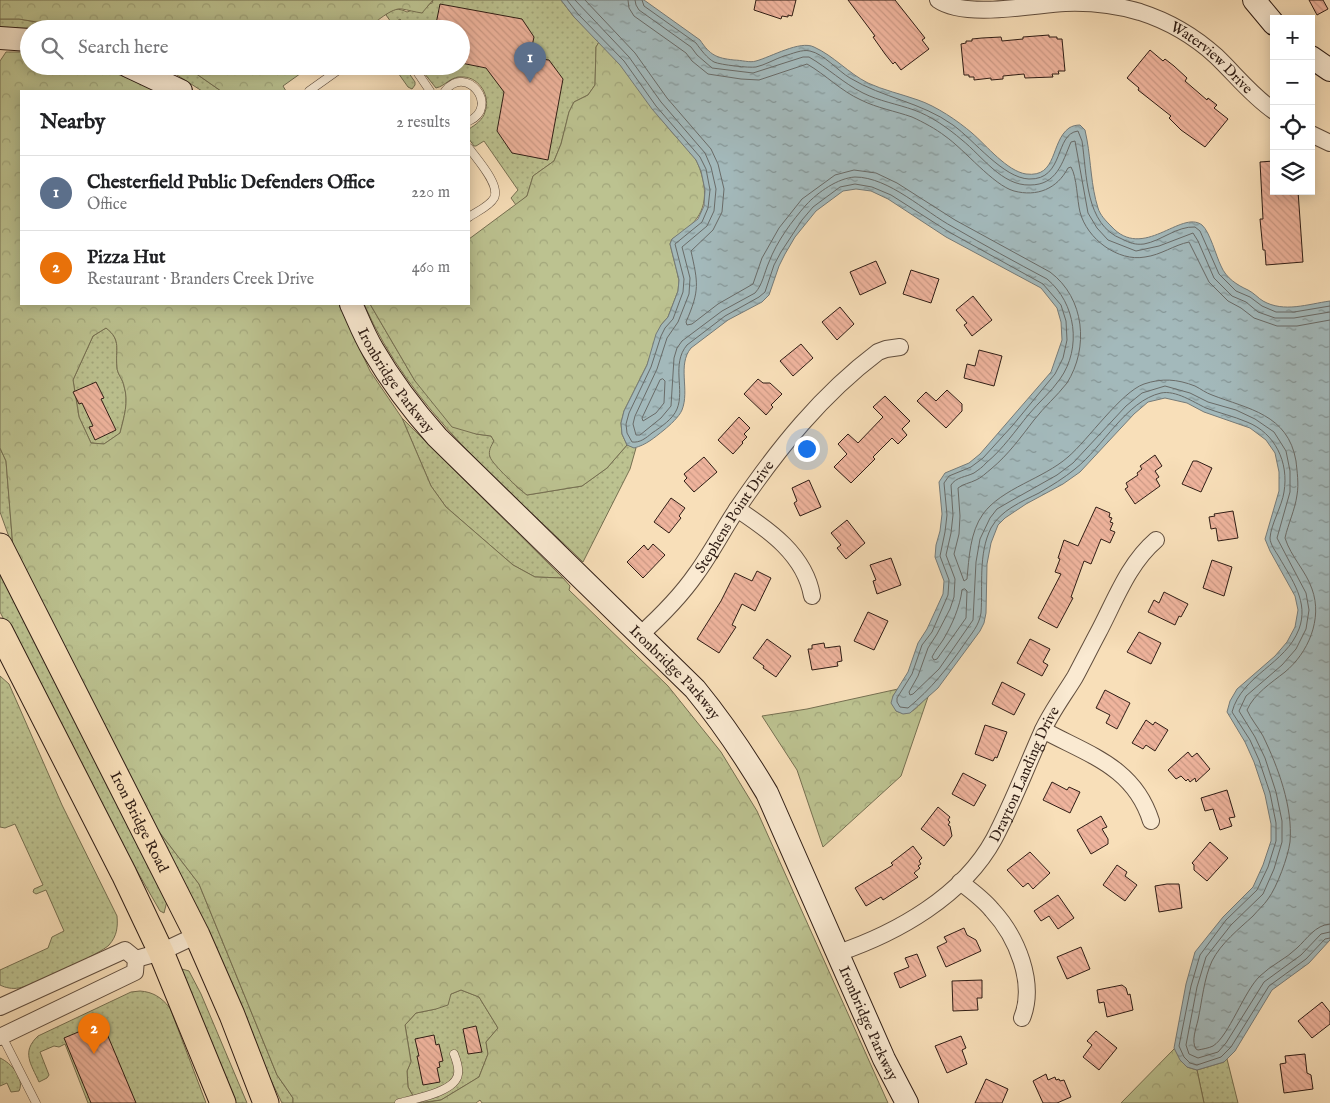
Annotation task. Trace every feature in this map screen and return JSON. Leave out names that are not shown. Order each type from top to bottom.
[{"type":"main road","name":"Iron Bridge Road","points":[[0,546],[197,935],[232,1015],[266,1103]]},
{"type":"main road","points":[[0,631],[6,656],[124,874],[161,952],[223,1103]]},
{"type":"street","name":"Waterview Drive","points":[[938,0],[952,7],[966,10],[1090,3],[1140,12],[1176,27],[1193,38],[1216,56],[1240,83],[1270,107]]},
{"type":"street","points":[[1254,0],[1270,19]]},
{"type":"street","points":[[0,38],[20,39]]},
{"type":"street","points":[[1315,60],[1330,70]]},
{"type":"street","points":[[147,75],[179,90]]},
{"type":"street","points":[[1315,136],[1330,143]]},
{"type":"street","name":"Ironbridge Parkway","points":[[351,305],[373,350],[396,387],[418,416],[437,437],[695,689],[746,756],[767,793],[884,1059],[907,1103]]},
{"type":"street","name":"Stephens Point Drive","points":[[640,635],[662,615],[691,581],[737,509],[804,419],[831,391],[878,352],[900,347]]},
{"type":"street","points":[[737,509],[766,530],[799,562],[806,572],[812,596]]},
{"type":"street","name":"Drayton Landing Drive","points":[[838,953],[866,944],[917,916],[960,882],[979,861],[993,840],[1057,703],[1074,678],[1136,560],[1156,540]]},
{"type":"street","points":[[1043,730],[1115,768],[1139,793],[1151,821]]},
{"type":"street","points":[[960,882],[994,912],[1007,930],[1017,950],[1025,976],[1027,991],[1027,1002],[1022,1018]]},
{"type":"street","points":[[136,959],[161,952],[197,935]]},
{"type":"street","points":[[0,1007],[126,950],[136,959]]},
{"type":"street","points":[[1,1036],[135,972],[136,959]]},
{"type":"lane","points":[[310,90],[331,75]]},
{"type":"lane","points":[[420,75],[429,90]]},
{"type":"lane","points":[[446,90],[453,84],[460,82],[467,83],[478,90],[481,96],[480,110],[470,120]]},
{"type":"lane","points":[[470,149],[495,185],[496,194],[494,200],[470,216]]},
{"type":"lane","points":[[1,1036],[36,1103]]},
{"type":"lane","points":[[399,1103],[443,1090],[454,1084],[458,1074],[454,1054]]},
{"type":"green space","points":[[0,0],[433,0],[422,13],[398,9],[393,10],[379,20],[0,19]]},
{"type":"green space","points":[[433,0],[561,0],[574,17],[599,42],[596,47],[595,85],[588,95],[574,102],[569,112],[561,144],[554,161],[533,176],[527,196],[516,205],[511,198],[518,190],[484,141],[474,146],[470,140],[470,128],[481,120],[485,112],[486,100],[483,89],[475,81],[464,77],[452,79],[436,88],[426,75],[470,75],[470,20],[390,20],[386,15],[396,9],[407,12],[432,3]]},
{"type":"green space","points":[[0,19],[25,20],[20,20],[20,28],[0,28]]},
{"type":"green space","points":[[599,42],[608,51],[666,125],[695,158],[703,180],[704,199],[699,215],[688,228],[672,239],[670,244],[679,280],[678,291],[668,317],[661,325],[647,365],[624,411],[621,423],[622,434],[627,445],[607,468],[582,486],[527,495],[492,461],[489,453],[494,441],[491,436],[452,427],[415,381],[371,305],[470,305],[470,238],[527,196],[533,176],[554,161],[561,144],[569,112],[574,102],[588,95],[595,85],[596,47]]},
{"type":"green space","points":[[6,52],[20,52],[20,75],[120,75],[155,90],[20,90],[20,305],[339,305],[370,371],[402,418],[431,486],[446,507],[513,565],[535,577],[563,578],[570,586],[569,590],[668,686],[721,752],[757,811],[888,1103],[482,1103],[480,1100],[476,1103],[423,1103],[441,1100],[479,1077],[488,1054],[486,1042],[498,1028],[479,997],[461,990],[451,994],[448,1005],[416,1013],[405,1025],[411,1062],[407,1071],[408,1087],[417,1103],[293,1103],[293,1098],[277,1075],[199,884],[151,821],[13,548],[6,461],[0,448],[0,61]],"holes":[[[106,328],[114,337],[117,346],[117,370],[125,392],[126,404],[124,415],[120,433],[104,444],[91,443],[79,417],[73,380],[93,336]]]},
{"type":"green space","points":[[177,75],[198,75],[220,90],[200,90]]},
{"type":"green space","points":[[198,75],[298,75],[283,86],[285,90],[220,90]]},
{"type":"green space","points":[[400,75],[410,75],[415,85],[412,89],[408,87]]},
{"type":"green space","points":[[364,305],[371,305],[415,381],[476,434],[491,436],[494,441],[490,457],[517,487],[527,495],[582,486],[607,468],[627,445],[636,448],[630,469],[583,562],[460,443],[406,378],[383,342]]},
{"type":"green space","points":[[106,328],[111,332],[116,341],[117,370],[123,383],[126,404],[120,433],[104,444],[91,443],[79,417],[73,380],[93,336]]},
{"type":"green space","points":[[402,418],[563,578],[535,577],[513,565],[446,507],[431,486]]},
{"type":"green space","points":[[0,448],[6,461],[13,548],[0,512]]},
{"type":"green space","points":[[0,560],[167,901],[164,913],[160,911],[97,801],[0,612]]},
{"type":"green space","points":[[0,676],[9,684],[62,805],[117,916],[114,938],[104,949],[51,976],[16,988],[0,985],[0,970],[48,948],[52,937],[64,931],[46,890],[36,894],[33,892],[34,889],[43,885],[15,824],[5,828],[0,827]]},
{"type":"green space","points":[[898,689],[893,696],[896,711],[902,713],[911,712],[929,694],[901,776],[823,847],[797,770],[762,716],[807,709]]},
{"type":"green space","points":[[151,821],[199,884],[277,1075],[293,1098],[293,1103],[282,1103]]},
{"type":"green space","points":[[182,969],[189,971],[201,994],[247,1103],[233,1103]]},
{"type":"green space","points":[[461,990],[479,997],[498,1028],[486,1042],[488,1054],[479,1077],[441,1100],[417,1103],[408,1087],[407,1071],[411,1061],[405,1025],[416,1013],[436,1009],[451,994]]},
{"type":"green space","points":[[140,991],[157,996],[170,1008],[206,1103],[88,1103],[65,1044],[40,1052],[49,1075],[39,1082],[29,1058],[30,1047],[38,1036],[131,992]]},
{"type":"green space","points":[[1175,1048],[1187,1067],[1197,1070],[1204,1103],[1121,1103]]},
{"type":"green space","points":[[0,1058],[8,1063],[19,1076],[19,1091],[11,1092],[7,1083],[0,1086]]},
{"type":"green space","points":[[1227,1059],[1238,1103],[1204,1103],[1197,1070],[1224,1062]]},
{"type":"water","points":[[561,0],[644,0],[700,40],[710,52],[718,57],[728,59],[754,62],[793,47],[808,45],[814,47],[868,83],[918,100],[939,110],[966,128],[1005,163],[1026,174],[1036,174],[1044,170],[1049,165],[1063,134],[1070,127],[1080,125],[1085,130],[1094,191],[1099,211],[1103,218],[1123,236],[1136,239],[1148,237],[1183,223],[1193,222],[1205,228],[1221,266],[1229,278],[1263,301],[1271,305],[1288,307],[1330,301],[1330,940],[1309,963],[1272,990],[1235,1051],[1224,1062],[1197,1070],[1187,1067],[1180,1060],[1174,1048],[1186,984],[1195,952],[1223,917],[1253,887],[1271,841],[1271,824],[1265,795],[1254,762],[1245,742],[1227,712],[1230,701],[1237,689],[1275,656],[1287,642],[1295,627],[1298,610],[1295,596],[1265,539],[1279,491],[1279,472],[1275,453],[1266,440],[1250,428],[1204,412],[1187,403],[1165,398],[1148,402],[1134,414],[1080,472],[1063,484],[1026,504],[998,525],[991,543],[987,564],[986,613],[980,631],[938,688],[910,713],[903,714],[896,711],[891,703],[893,696],[908,672],[918,643],[927,629],[943,594],[944,581],[935,557],[942,514],[939,482],[945,473],[969,463],[980,454],[1051,372],[1062,340],[1061,322],[1057,308],[1041,288],[946,237],[888,199],[871,191],[856,189],[843,191],[816,211],[795,237],[779,266],[769,295],[762,302],[728,320],[691,348],[685,362],[684,402],[677,418],[646,443],[634,448],[627,445],[622,434],[621,423],[624,411],[647,365],[656,334],[668,317],[678,291],[679,280],[670,244],[672,239],[698,219],[704,206],[705,190],[701,171],[696,160],[652,109],[620,65],[574,17]]},
{"type":"building","points":[[756,0],[796,0],[792,16],[782,16],[781,19],[754,10]]},
{"type":"building","points":[[848,0],[895,0],[925,38],[922,40],[929,49],[901,70],[885,54],[873,37],[875,36]]},
{"type":"building","points":[[1309,0],[1323,0],[1328,9],[1317,15]]},
{"type":"building","points":[[440,4],[522,19],[534,37],[532,46],[541,59],[549,60],[563,79],[548,160],[512,153],[497,131],[504,92],[486,68],[470,65],[470,20],[437,20]]},
{"type":"building","points":[[1049,35],[1049,37],[1062,39],[1065,71],[1058,71],[1059,74],[1052,74],[1053,77],[1025,78],[1024,74],[1003,76],[1003,79],[974,80],[974,77],[964,75],[961,44],[966,43],[966,41],[1001,37],[1002,41]]},
{"type":"building","points":[[1150,50],[1163,61],[1165,59],[1174,66],[1187,78],[1185,81],[1207,100],[1208,98],[1217,105],[1214,108],[1228,119],[1205,147],[1181,130],[1169,118],[1171,116],[1138,90],[1139,88],[1127,78]]},
{"type":"building","points":[[1270,161],[1270,195],[1298,195],[1303,262],[1266,265],[1260,219],[1263,219],[1260,162]]},
{"type":"building","points":[[876,261],[886,283],[860,295],[850,272]]},
{"type":"building","points":[[911,270],[939,279],[931,303],[903,294]]},
{"type":"building","points":[[973,296],[992,320],[972,336],[964,325],[967,323],[956,310]]},
{"type":"building","points":[[840,307],[854,324],[837,340],[822,322]]},
{"type":"building","points":[[801,344],[813,358],[793,376],[780,361]]},
{"type":"building","points":[[979,350],[1002,356],[994,386],[964,378],[967,364],[975,366]]},
{"type":"building","points":[[758,379],[763,383],[770,383],[782,394],[771,405],[773,407],[766,415],[744,394]]},
{"type":"building","points":[[96,382],[104,398],[101,399],[116,430],[95,440],[89,427],[93,426],[82,403],[79,404],[73,392]]},
{"type":"building","points":[[947,390],[962,404],[962,411],[946,428],[917,401],[926,392],[936,401]]},
{"type":"building","points":[[885,396],[910,421],[902,429],[907,435],[898,444],[892,438],[873,457],[875,459],[851,483],[834,467],[847,454],[838,444],[848,434],[858,443],[883,417],[873,407]]},
{"type":"building","points":[[739,417],[750,428],[744,434],[747,437],[733,454],[718,440]]},
{"type":"building","points":[[1155,455],[1162,466],[1155,471],[1159,477],[1156,479],[1160,486],[1135,504],[1125,489],[1128,487],[1126,483],[1138,475],[1137,473],[1142,469],[1140,466]]},
{"type":"building","points":[[704,457],[717,472],[694,492],[684,481],[687,478],[684,474]]},
{"type":"building","points":[[1193,461],[1212,468],[1201,492],[1182,484]]},
{"type":"building","points":[[809,480],[821,507],[800,516],[794,503],[797,501],[792,488]]},
{"type":"building","points":[[671,498],[685,508],[679,516],[681,518],[669,533],[654,522]]},
{"type":"building","points":[[1096,507],[1110,513],[1109,517],[1112,518],[1110,522],[1113,523],[1110,530],[1115,532],[1110,543],[1101,539],[1091,564],[1084,561],[1071,597],[1073,598],[1057,628],[1038,618],[1061,574],[1055,572],[1064,540],[1078,546]]},
{"type":"building","points":[[1233,511],[1238,538],[1218,541],[1216,528],[1211,529],[1209,517],[1215,516],[1214,514]]},
{"type":"building","points":[[847,520],[865,543],[846,559],[837,548],[841,545],[831,533]]},
{"type":"building","points":[[653,544],[665,555],[643,578],[627,562],[644,545],[648,550]]},
{"type":"building","points":[[891,558],[901,585],[877,594],[873,581],[876,580],[870,565]]},
{"type":"building","points":[[1212,560],[1232,567],[1224,596],[1203,588]]},
{"type":"building","points":[[757,571],[771,578],[755,611],[742,604],[732,625],[736,627],[719,653],[697,639],[721,601],[735,573],[752,581]]},
{"type":"building","points":[[1164,592],[1188,604],[1175,625],[1148,612],[1154,600],[1159,603]]},
{"type":"building","points":[[868,612],[888,621],[874,650],[854,641]]},
{"type":"building","points":[[1139,632],[1161,643],[1151,664],[1127,652]]},
{"type":"building","points":[[767,639],[791,656],[776,677],[753,658]]},
{"type":"building","points":[[1030,639],[1050,649],[1043,662],[1048,665],[1042,676],[1017,663]]},
{"type":"building","points":[[824,643],[825,648],[840,646],[842,661],[837,662],[838,666],[812,670],[808,649],[812,649],[812,645]]},
{"type":"building","points":[[1002,682],[1025,694],[1014,715],[992,704]]},
{"type":"building","points":[[1105,690],[1130,703],[1117,729],[1106,723],[1110,715],[1096,708]]},
{"type":"building","points":[[1146,720],[1153,725],[1155,722],[1168,730],[1155,751],[1146,745],[1143,749],[1132,743]]},
{"type":"building","points":[[985,725],[1007,732],[997,758],[995,757],[993,761],[975,754]]},
{"type":"building","points":[[1188,752],[1192,757],[1197,753],[1210,769],[1196,782],[1195,778],[1190,782],[1181,776],[1176,779],[1168,770]]},
{"type":"building","points":[[963,773],[986,785],[974,806],[952,794]]},
{"type":"building","points":[[1052,782],[1067,790],[1069,787],[1080,792],[1070,813],[1043,800]]},
{"type":"building","points":[[1227,790],[1235,817],[1229,818],[1232,826],[1220,830],[1213,809],[1205,811],[1201,798]]},
{"type":"building","points":[[938,807],[950,817],[948,825],[950,826],[952,836],[944,846],[921,829]]},
{"type":"building","points":[[1101,816],[1107,827],[1102,829],[1108,839],[1108,844],[1091,854],[1077,830]]},
{"type":"building","points":[[1210,842],[1228,858],[1207,881],[1194,870],[1192,863]]},
{"type":"building","points":[[913,846],[922,858],[919,861],[921,864],[918,866],[920,868],[914,873],[918,877],[883,900],[881,897],[866,906],[855,888],[893,865],[891,863]]},
{"type":"building","points":[[1030,852],[1050,873],[1033,889],[1028,883],[1023,887],[1007,870]]},
{"type":"building","points":[[1117,865],[1127,872],[1125,876],[1137,885],[1125,901],[1103,885]]},
{"type":"building","points":[[1179,884],[1182,908],[1159,912],[1155,886]]},
{"type":"building","points":[[1058,895],[1074,918],[1058,929],[1049,916],[1041,921],[1034,911]]},
{"type":"building","points":[[964,928],[967,935],[976,940],[981,951],[946,967],[937,947],[947,942],[944,937]]},
{"type":"building","points":[[1081,947],[1090,969],[1067,979],[1057,957]]},
{"type":"building","points":[[917,954],[926,976],[900,988],[894,973],[909,967],[905,958]]},
{"type":"building","points":[[982,980],[982,998],[977,998],[978,1010],[953,1011],[952,981]]},
{"type":"building","points":[[1122,985],[1126,988],[1128,995],[1130,994],[1133,1010],[1107,1017],[1104,1002],[1099,1003],[1097,990]]},
{"type":"building","points":[[1322,1002],[1330,1012],[1330,1024],[1312,1038],[1298,1021]]},
{"type":"building","points":[[102,1022],[136,1103],[91,1103],[64,1038]]},
{"type":"building","points":[[476,1026],[482,1052],[468,1054],[463,1029]]},
{"type":"building","points":[[1096,1031],[1117,1048],[1099,1070],[1083,1057],[1092,1045],[1087,1041]]},
{"type":"building","points":[[434,1035],[436,1045],[439,1044],[443,1061],[439,1062],[440,1067],[437,1068],[440,1082],[423,1085],[415,1039]]},
{"type":"building","points":[[961,1036],[966,1048],[962,1050],[967,1064],[947,1073],[935,1046]]},
{"type":"building","points":[[1305,1054],[1307,1073],[1311,1075],[1313,1089],[1284,1093],[1280,1064],[1286,1063],[1285,1056]]},
{"type":"building","points":[[1046,1074],[1048,1080],[1055,1077],[1056,1080],[1064,1080],[1071,1097],[1057,1103],[1043,1103],[1033,1081]]},
{"type":"building","points":[[986,1079],[1008,1089],[1002,1103],[975,1103]]},
{"type":"place","name":"Chesterfield Public Defenders Office","points":[[530,83]]},
{"type":"place","name":"Pizza Hut","points":[[94,1054]]}]
